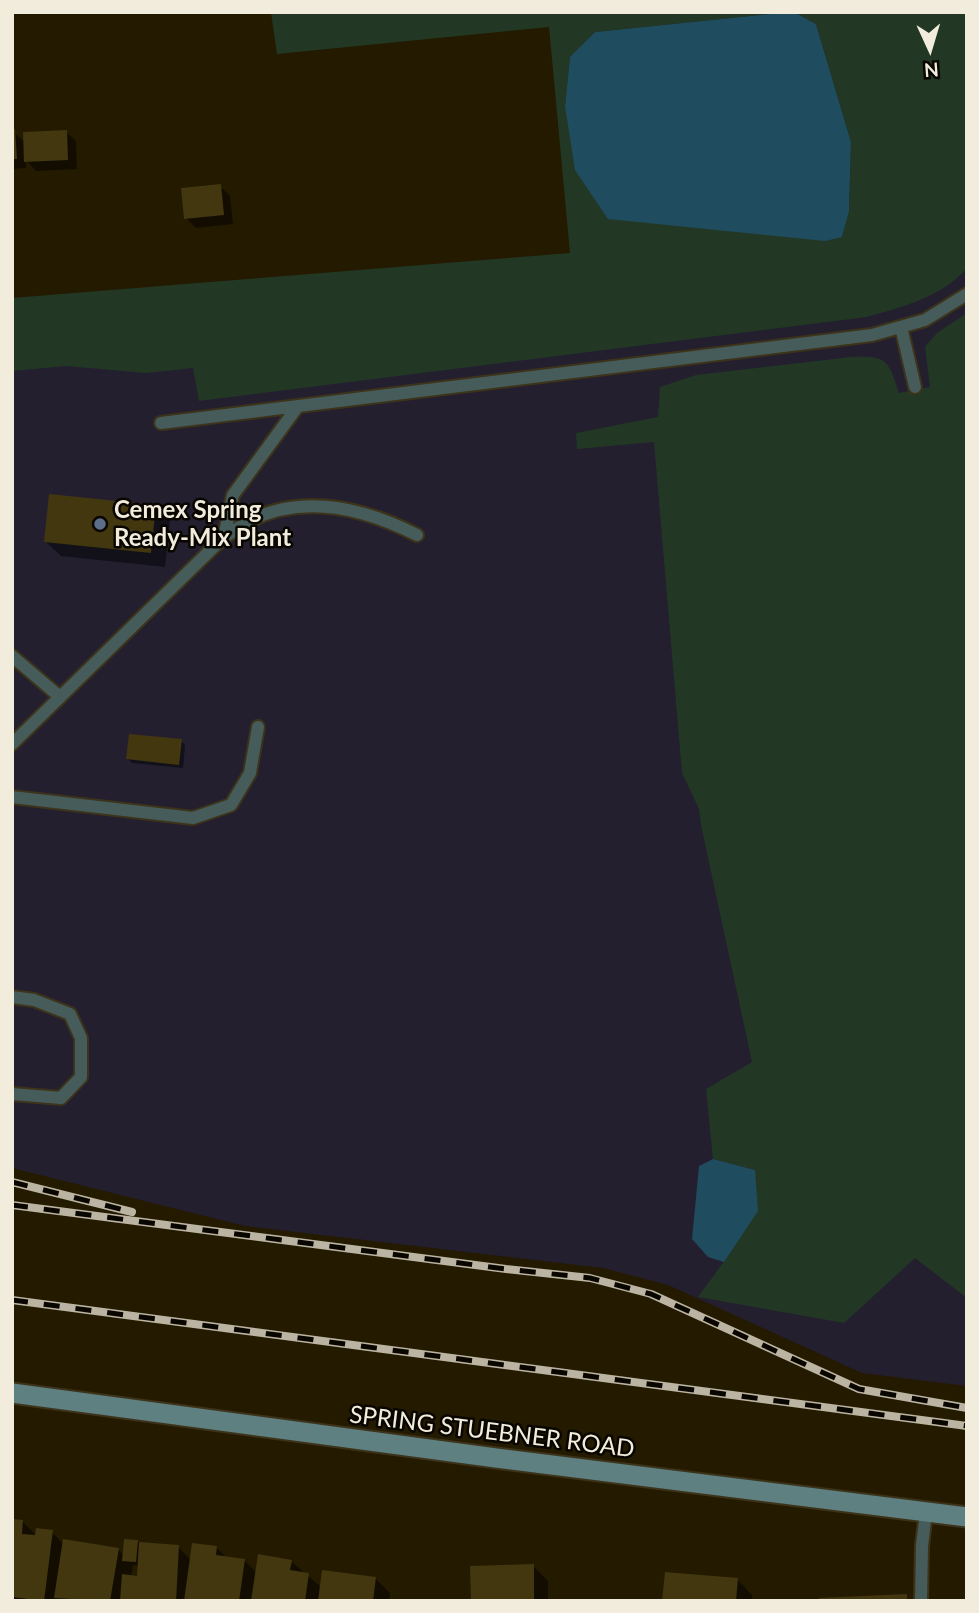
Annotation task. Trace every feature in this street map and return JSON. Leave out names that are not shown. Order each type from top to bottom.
[{"type":"main road","name":"SPRING STUEBNER ROAD","points":[[12,1393],[967,1517]]},
{"type":"lane","points":[[161,423],[872,335],[925,320],[967,294]]},
{"type":"lane","points":[[901,327],[915,387]]},
{"type":"lane","points":[[224,537],[233,495],[298,406]]},
{"type":"lane","points":[[12,744],[224,537],[251,520],[284,509],[335,506],[385,519],[417,535]]},
{"type":"lane","points":[[12,656],[60,697]]},
{"type":"lane","points":[[12,797],[193,818],[231,805],[250,773],[258,727]]},
{"type":"lane","points":[[12,997],[34,1000],[70,1014],[80,1038],[81,1077],[61,1098],[12,1094]]},
{"type":"lane","points":[[920,1601],[926,1512]]},
{"type":"shaded area","points":[[967,184],[967,1386],[862,1373],[668,1285],[603,1268],[245,1226],[12,1168],[12,352],[909,272]]},
{"type":"green space","points":[[271,12],[789,12],[595,32],[570,58],[565,106],[842,237],[849,212],[851,142],[816,24],[794,12],[967,12],[967,268],[934,294],[867,317],[199,401],[193,368],[146,373],[66,366],[12,371],[12,298],[570,253],[549,27],[277,54]]},
{"type":"green space","points":[[967,313],[967,1298],[915,1258],[844,1323],[698,1297],[728,1256],[755,1170],[713,1159],[706,1089],[752,1062],[699,809],[682,773],[654,442],[577,449],[576,433],[658,417],[660,387],[696,375],[851,357],[872,357],[888,366],[899,393],[930,387],[925,347],[937,333]]},
{"type":"water","points":[[794,12],[816,24],[851,142],[849,212],[842,237],[825,241],[608,219],[575,170],[565,106],[570,57],[595,32]]},
{"type":"water","points":[[713,1159],[755,1170],[758,1211],[724,1262],[708,1257],[692,1239],[699,1166]]},
{"type":"building","points":[[12,129],[15,129],[17,159],[12,159]]},
{"type":"building","points":[[67,130],[68,160],[24,162],[23,132]]},
{"type":"building","points":[[221,184],[224,215],[184,219],[181,188]]},
{"type":"building","name":"Cemex Spring Ready-Mix Plant","points":[[49,494],[156,505],[151,553],[44,542]]},
{"type":"building","points":[[129,734],[182,739],[179,765],[126,759]]},
{"type":"building","points":[[12,1519],[23,1520],[22,1534],[35,1535],[36,1528],[53,1530],[44,1601],[12,1597]]},
{"type":"building","points":[[63,1539],[119,1548],[110,1601],[54,1598]]},
{"type":"building","points":[[124,1539],[138,1540],[136,1562],[122,1561]]},
{"type":"building","points":[[139,1542],[179,1545],[176,1601],[120,1601],[122,1574],[137,1576]]},
{"type":"building","points":[[192,1543],[217,1546],[216,1555],[245,1559],[239,1601],[184,1601]]},
{"type":"building","points":[[258,1554],[292,1560],[290,1570],[309,1573],[305,1601],[251,1601]]},
{"type":"building","points":[[534,1564],[534,1601],[471,1601],[470,1566]]},
{"type":"building","points":[[322,1570],[376,1577],[373,1601],[318,1601]]},
{"type":"building","points":[[665,1572],[738,1578],[736,1601],[662,1601]]},
{"type":"building","points":[[907,1594],[907,1601],[819,1601],[819,1598]]},
{"type":"railway","points":[[12,1182],[132,1212]]},
{"type":"railway","points":[[12,1205],[590,1278],[651,1294],[859,1389],[967,1408]]},
{"type":"railway","points":[[12,1300],[967,1426]]},
{"type":"place","name":"Cemex Spring Ready-Mix Plant","points":[[100,524]]}]
